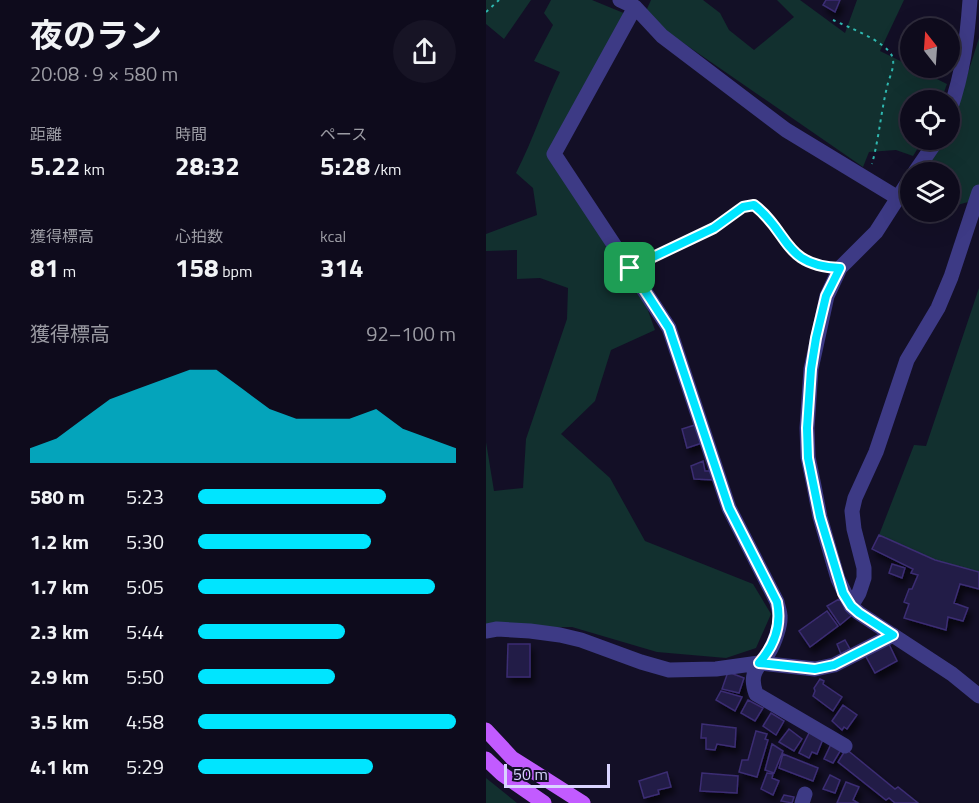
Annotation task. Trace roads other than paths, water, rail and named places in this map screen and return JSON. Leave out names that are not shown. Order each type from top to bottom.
[{"type":"main road","points":[[486,730],[512,758],[583,803]]},
{"type":"main road","points":[[486,759],[502,774],[544,803]]},
{"type":"street","points":[[620,0],[634,7],[662,36],[786,130],[898,198]]},
{"type":"street","points":[[957,90],[967,47],[970,0]]},
{"type":"street","points":[[634,7],[554,154],[669,328],[729,508],[777,602],[781,618],[770,651],[759,663],[753,686],[756,694],[845,746]]},
{"type":"street","points":[[851,606],[864,578],[864,568],[854,530],[852,512],[855,498],[876,452],[907,360],[938,308],[951,277],[979,192]]},
{"type":"street","points":[[900,195],[876,232],[840,268],[826,296],[811,369],[807,428],[808,458],[820,517],[838,579],[851,606],[952,674],[979,696]]},
{"type":"street","points":[[486,631],[497,629],[530,631],[581,640],[669,670],[716,669],[759,663],[815,669],[834,665],[893,635]]}]
